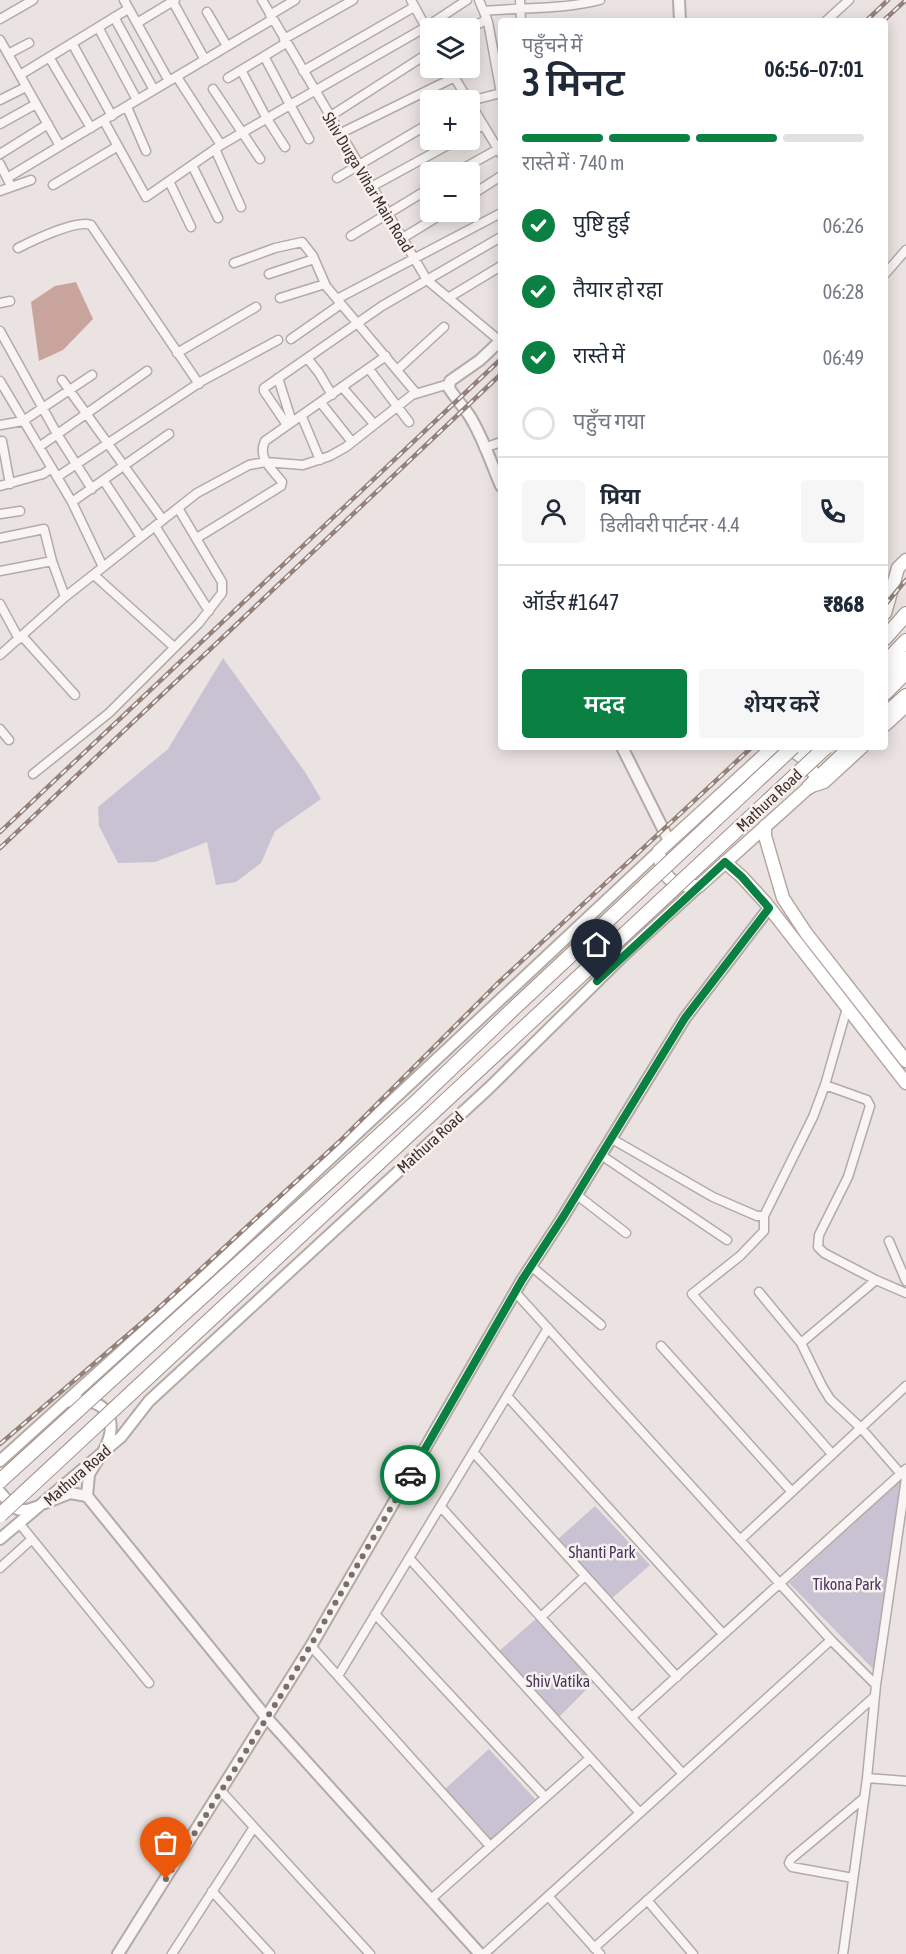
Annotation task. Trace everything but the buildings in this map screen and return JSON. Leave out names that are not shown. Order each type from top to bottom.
[{"type":"highway","points":[[888,635],[906,614]]},
{"type":"highway","points":[[888,660],[906,641]]},
{"type":"highway","points":[[888,690],[906,672]]},
{"type":"highway","points":[[888,712],[906,696]]},
{"type":"highway","name":"Mathura Road","points":[[0,1515],[823,750]]},
{"type":"highway","points":[[814,783],[848,750]]},
{"type":"highway","name":"Mathura Road","points":[[0,1481],[416,1103],[528,994],[798,752]]},
{"type":"main road","points":[[888,603],[898,568],[906,560]]},
{"type":"main road","points":[[888,673],[906,658]]},
{"type":"main road","points":[[888,722],[906,705]]},
{"type":"main road","points":[[1,1461],[208,1273],[669,841],[770,750]]},
{"type":"main road","name":"Mathura Road","points":[[0,1539],[121,1437],[149,1401],[489,1088],[627,952],[814,783],[824,782],[859,750]]},
{"type":"main road","points":[[798,752],[814,783]]},
{"type":"main road","points":[[765,826],[765,836],[783,898],[806,933],[906,1061]]},
{"type":"main road","points":[[659,852],[660,863],[665,874],[673,882],[685,887],[699,886]]},
{"type":"main road","points":[[725,862],[742,877],[769,908],[906,1083]]},
{"type":"main road","points":[[65,1402],[83,1399],[95,1402],[105,1410],[112,1424],[112,1431],[101,1455]]},
{"type":"main road","points":[[0,1492],[14,1508],[21,1511],[27,1511],[45,1503]]},
{"type":"street","points":[[0,19],[33,0]]},
{"type":"street","name":"Shiv Durga Vihar Main Road","points":[[262,0],[386,214],[427,280],[498,339]]},
{"type":"street","points":[[7,178],[205,60],[296,0]]},
{"type":"street","points":[[228,78],[353,0]]},
{"type":"street","points":[[444,18],[467,0]]},
{"type":"street","points":[[479,0],[485,15],[498,78]]},
{"type":"street","points":[[480,20],[485,15],[521,4],[547,8],[600,0]]},
{"type":"street","points":[[679,0],[680,18]]},
{"type":"street","points":[[829,18],[849,0]]},
{"type":"street","points":[[137,22],[174,1],[205,60]]},
{"type":"street","points":[[303,71],[413,2],[421,18]]},
{"type":"street","points":[[20,75],[114,17],[126,4],[218,147],[242,207]]},
{"type":"street","points":[[207,12],[226,46]]},
{"type":"street","points":[[114,17],[154,90]]},
{"type":"street","points":[[98,27],[137,100]]},
{"type":"street","points":[[72,44],[108,118],[118,146],[146,196],[242,132],[420,35]]},
{"type":"street","points":[[0,40],[60,146]]},
{"type":"street","points":[[0,62],[29,43]]},
{"type":"street","points":[[264,56],[309,139]]},
{"type":"street","points":[[49,57],[92,128]]},
{"type":"street","points":[[330,117],[420,58]]},
{"type":"street","points":[[241,70],[285,147]]},
{"type":"street","points":[[339,134],[453,78]]},
{"type":"street","points":[[0,100],[26,87]]},
{"type":"street","points":[[213,88],[261,159]]},
{"type":"street","points":[[480,98],[498,94]]},
{"type":"street","points":[[0,124],[36,104]]},
{"type":"street","points":[[127,107],[146,151]]},
{"type":"street","points":[[480,120],[498,149]]},
{"type":"street","points":[[0,154],[48,124]]},
{"type":"street","points":[[337,178],[420,129]]},
{"type":"street","points":[[53,185],[118,146]]},
{"type":"street","points":[[371,187],[439,150]]},
{"type":"street","points":[[477,162],[498,152]]},
{"type":"street","points":[[0,164],[11,188]]},
{"type":"street","points":[[192,165],[218,218]]},
{"type":"street","points":[[480,190],[498,178]]},
{"type":"street","points":[[0,191],[31,180]]},
{"type":"street","points":[[169,181],[191,226]]},
{"type":"street","points":[[351,236],[420,194]]},
{"type":"street","points":[[291,339],[339,302],[413,259],[498,215]]},
{"type":"street","points":[[401,239],[429,222]]},
{"type":"street","points":[[18,248],[41,236],[88,223],[199,384]]},
{"type":"street","points":[[289,424],[263,389],[357,322],[498,239]]},
{"type":"street","points":[[234,263],[275,248],[302,242],[314,259],[325,285],[416,393]]},
{"type":"street","points":[[888,271],[906,250]]},
{"type":"street","points":[[269,274],[314,259]]},
{"type":"street","points":[[448,298],[498,268]]},
{"type":"street","points":[[280,298],[325,285]]},
{"type":"street","points":[[0,303],[10,301]]},
{"type":"street","points":[[177,353],[256,307]]},
{"type":"street","points":[[397,370],[444,327]]},
{"type":"street","points":[[0,331],[57,434],[92,489]]},
{"type":"street","points":[[57,477],[107,442],[199,384],[278,340]]},
{"type":"street","points":[[0,655],[65,597],[197,493],[249,465],[266,462],[303,465],[342,450],[416,393],[449,384],[498,344]]},
{"type":"street","points":[[197,538],[280,486],[282,482],[262,454],[264,443],[386,356]]},
{"type":"street","points":[[307,358],[332,395]]},
{"type":"street","points":[[369,369],[409,422]]},
{"type":"street","points":[[39,447],[147,371]]},
{"type":"street","points":[[0,425],[23,421],[92,375]]},
{"type":"street","points":[[278,378],[289,424]]},
{"type":"street","points":[[62,380],[163,520]]},
{"type":"street","points":[[0,381],[5,397],[23,421],[72,502],[104,567]]},
{"type":"street","points":[[449,384],[448,388],[468,414],[481,438],[498,479]]},
{"type":"street","points":[[343,388],[374,424]]},
{"type":"street","points":[[321,403],[352,442]]},
{"type":"street","points":[[302,417],[320,460]]},
{"type":"street","points":[[72,502],[169,434]]},
{"type":"street","points":[[2,441],[10,484]]},
{"type":"street","points":[[484,448],[498,443]]},
{"type":"street","points":[[0,486],[44,474],[52,468]]},
{"type":"street","points":[[104,481],[141,537]]},
{"type":"street","points":[[33,774],[109,713],[219,599],[223,588],[222,582],[178,508]]},
{"type":"street","points":[[0,514],[20,511]]},
{"type":"street","points":[[155,526],[209,611]]},
{"type":"street","points":[[0,538],[42,528],[65,597]]},
{"type":"street","points":[[0,571],[52,561]]},
{"type":"street","points":[[94,575],[174,647]]},
{"type":"street","points":[[0,604],[21,637],[75,695]]},
{"type":"street","points":[[0,729],[9,740]]},
{"type":"street","points":[[624,750],[669,841]]},
{"type":"street","points":[[118,1954],[311,1646],[515,1292],[685,1018],[769,908]]},
{"type":"street","points":[[832,1454],[692,1294],[740,1256],[764,1231],[764,1216],[813,1117],[825,1085],[847,1008]]},
{"type":"street","points":[[825,1085],[867,1100],[870,1106],[852,1167],[819,1235],[818,1247],[876,1280],[906,1293]]},
{"type":"street","points":[[612,1139],[713,1197],[757,1216],[764,1216]]},
{"type":"street","points":[[601,1155],[727,1240]]},
{"type":"street","points":[[577,1195],[626,1233]]},
{"type":"street","points":[[889,1241],[906,1281]]},
{"type":"street","points":[[531,1266],[600,1325]]},
{"type":"street","points":[[801,1343],[876,1280]]},
{"type":"street","points":[[515,1292],[831,1640],[876,1684]]},
{"type":"street","points":[[759,1292],[801,1343],[826,1393],[904,1474]]},
{"type":"street","points":[[338,1676],[548,1328]]},
{"type":"street","points":[[661,1346],[792,1492]]},
{"type":"street","points":[[740,1540],[906,1386]]},
{"type":"street","points":[[507,1396],[723,1634]]},
{"type":"street","points":[[474,1452],[676,1677]]},
{"type":"street","points":[[87,1496],[89,1474],[101,1455]]},
{"type":"street","points":[[632,1717],[904,1474]]},
{"type":"street","points":[[843,1954],[904,1474]]},
{"type":"street","points":[[45,1503],[70,1493],[87,1496],[266,1717],[482,1954],[831,1640]]},
{"type":"street","points":[[441,1507],[684,1773]]},
{"type":"street","points":[[19,1523],[149,1683]]},
{"type":"street","points":[[0,1568],[32,1539]]},
{"type":"street","points":[[409,1558],[639,1813]]},
{"type":"street","points":[[541,1617],[585,1576]]},
{"type":"street","points":[[375,1614],[545,1797]]},
{"type":"street","points":[[311,1646],[490,1846]]},
{"type":"street","points":[[548,1896],[597,1951],[647,1900],[874,1697]]},
{"type":"street","points":[[431,1899],[590,1758]]},
{"type":"street","points":[[867,1778],[906,1781]]},
{"type":"street","points":[[221,1791],[370,1954]]},
{"type":"street","points":[[854,1878],[792,1867],[789,1863],[864,1798]]},
{"type":"street","points":[[172,1954],[254,1827]]},
{"type":"street","points":[[212,1891],[270,1954]]},
{"type":"street","points":[[647,1900],[693,1954]]},
{"type":"green space","points":[[223,658],[305,772],[321,799],[275,831],[261,863],[236,882],[216,885],[207,842],[155,862],[118,863],[99,826],[98,807],[168,749]]},
{"type":"green space","name":"Tikona Park","points":[[901,1479],[876,1672],[789,1583]]},
{"type":"green space","name":"Shanti Park","points":[[595,1506],[650,1565],[610,1600],[557,1540]]},
{"type":"green space","name":"Shiv Vatika","points":[[537,1618],[594,1682],[558,1718],[498,1652]]},
{"type":"green space","points":[[489,1749],[535,1799],[490,1840],[444,1790]]},
{"type":"shaded area","points":[[76,282],[93,319],[63,350],[39,361],[31,302],[55,286]]},
{"type":"railway","points":[[869,18],[888,0]]},
{"type":"railway","points":[[886,18],[906,0]]},
{"type":"railway","points":[[0,832],[498,362]]},
{"type":"railway","points":[[0,848],[498,377]]},
{"type":"railway","points":[[888,601],[906,580]]},
{"type":"railway","points":[[0,1444],[152,1314],[340,1141],[497,984],[749,750]]},
{"type":"way so far","points":[[166,1879],[311,1646],[410,1475]]},
{"type":"route","points":[[410,1475],[522,1280],[685,1018],[769,908],[742,877],[725,862],[597,981]]}]
